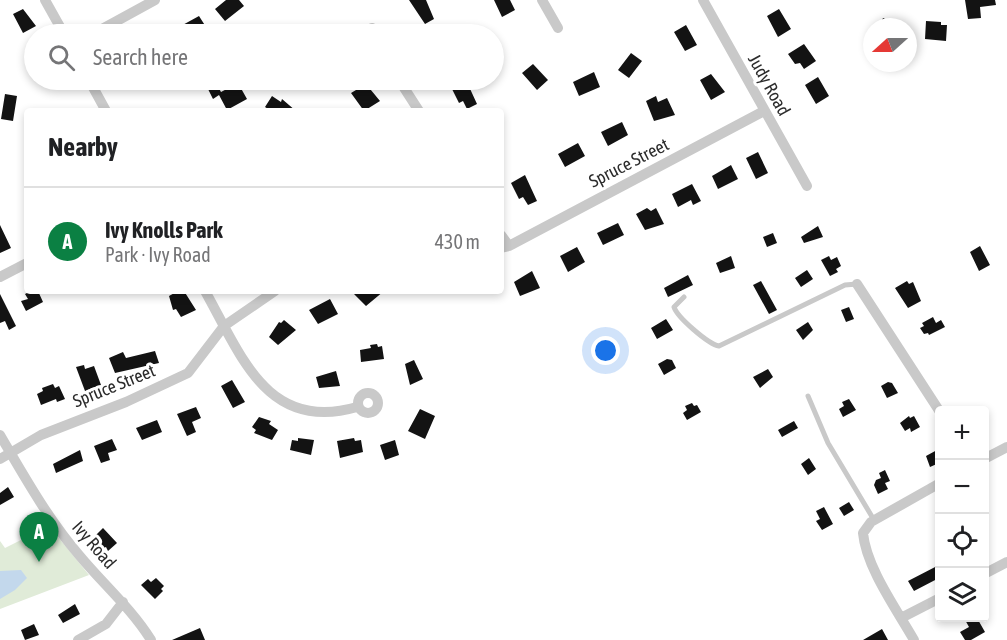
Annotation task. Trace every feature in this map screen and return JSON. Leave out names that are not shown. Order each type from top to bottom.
[{"type":"street","points":[[45,0],[58,24]]},
{"type":"street","points":[[111,24],[155,0]]},
{"type":"street","points":[[542,0],[558,28]]},
{"type":"street","name":"Judy Road","points":[[703,0],[807,186]]},
{"type":"street","points":[[94,90],[104,108]]},
{"type":"street","points":[[405,90],[417,108]]},
{"type":"street","name":"Spruce Street","points":[[505,247],[764,111]]},
{"type":"street","points":[[0,277],[24,265]]},
{"type":"street","points":[[857,284],[935,406]]},
{"type":"street","points":[[207,294],[257,381],[284,403],[312,414],[330,414],[357,407]]},
{"type":"street","name":"Spruce Street","points":[[0,459],[41,435],[126,402],[188,373],[224,326],[271,294]]},
{"type":"street","name":"Ivy Road","points":[[0,435],[57,528],[80,557],[123,602],[151,640]]},
{"type":"street","points":[[989,456],[1007,447]]},
{"type":"street","points":[[914,640],[884,587],[864,541],[865,528],[874,520],[935,485]]},
{"type":"street","points":[[989,571],[1007,562]]},
{"type":"street","points":[[902,618],[935,600]]},
{"type":"street","points":[[78,640],[106,624],[123,602]]},
{"type":"lane","points":[[684,297],[675,303],[675,311],[708,343],[719,346],[845,285],[857,284]]},
{"type":"lane","points":[[808,396],[828,442],[874,520]]},
{"type":"green space","points":[[49,526],[89,575],[0,609],[0,541],[5,548]]},
{"type":"water","points":[[21,570],[27,578],[15,590],[0,599],[0,571]]},
{"type":"building","points":[[226,0],[239,0],[244,6],[225,21],[215,9]]},
{"type":"building","points":[[409,0],[426,0],[434,19],[425,24]]},
{"type":"building","points":[[494,0],[510,0],[515,10],[502,17]]},
{"type":"building","points":[[965,0],[995,0],[996,5],[980,7],[981,18],[968,19]]},
{"type":"building","points":[[23,9],[34,24],[24,24],[23,33],[13,14]]},
{"type":"building","points":[[779,9],[791,29],[778,37],[767,16]]},
{"type":"building","points":[[199,16],[204,24],[184,24]]},
{"type":"building","points":[[926,21],[941,22],[941,25],[947,25],[946,41],[925,39]]},
{"type":"building","points":[[686,25],[697,45],[685,51],[674,32]]},
{"type":"building","points":[[804,44],[816,61],[804,69],[800,63],[795,64],[788,54]]},
{"type":"building","points":[[631,53],[642,61],[629,78],[618,70]]},
{"type":"building","points":[[533,64],[548,80],[537,90],[522,73]]},
{"type":"building","points":[[594,72],[600,87],[579,96],[573,82]]},
{"type":"building","points":[[711,74],[725,92],[711,100],[700,80]]},
{"type":"building","points":[[818,77],[829,96],[816,104],[805,85]]},
{"type":"building","points":[[208,90],[221,92],[242,90],[247,99],[231,108],[226,108],[219,95],[213,99]]},
{"type":"building","points":[[356,90],[371,90],[380,101],[369,108],[362,108],[351,93]]},
{"type":"building","points":[[452,90],[471,90],[477,104],[466,108],[463,101],[459,103]]},
{"type":"building","points":[[5,94],[17,96],[13,121],[1,119]]},
{"type":"building","points":[[272,96],[281,102],[282,99],[292,108],[266,108]]},
{"type":"building","points":[[656,96],[658,102],[667,98],[675,115],[654,121],[646,101]]},
{"type":"building","points":[[622,122],[628,135],[608,146],[601,132]]},
{"type":"building","points":[[578,143],[585,156],[565,167],[558,154]]},
{"type":"building","points":[[758,152],[768,173],[756,179],[746,158]]},
{"type":"building","points":[[731,165],[738,179],[718,189],[712,176]]},
{"type":"building","points":[[525,175],[537,201],[528,205],[523,197],[519,199],[511,183]]},
{"type":"building","points":[[692,184],[701,201],[693,205],[691,200],[678,207],[672,194]]},
{"type":"building","points":[[647,208],[651,211],[656,208],[664,224],[645,230],[636,214]]},
{"type":"building","points":[[618,223],[624,235],[603,245],[597,233]]},
{"type":"building","points":[[0,225],[11,248],[0,253]]},
{"type":"building","points":[[818,226],[823,237],[804,243],[801,237]]},
{"type":"building","points":[[773,233],[777,243],[767,247],[763,237]]},
{"type":"building","points":[[980,246],[990,265],[979,271],[970,252]]},
{"type":"building","points":[[577,247],[585,262],[568,272],[560,256]]},
{"type":"building","points":[[731,256],[735,268],[720,273],[716,263]]},
{"type":"building","points":[[829,256],[831,260],[837,257],[841,266],[836,269],[838,272],[830,276],[821,260]]},
{"type":"building","points":[[807,270],[813,279],[801,287],[795,278]]},
{"type":"building","points":[[532,271],[540,288],[520,296],[514,282]]},
{"type":"building","points":[[688,275],[693,285],[668,297],[664,288]]},
{"type":"building","points":[[761,281],[777,310],[769,314],[753,285]]},
{"type":"building","points":[[907,281],[909,284],[913,282],[921,301],[908,308],[895,288]]},
{"type":"building","points":[[0,294],[16,326],[9,330],[5,321],[0,323]]},
{"type":"building","points":[[25,294],[39,294],[43,302],[26,311],[21,301],[28,299]]},
{"type":"building","points":[[186,294],[196,310],[181,317],[176,309],[173,310],[169,296]]},
{"type":"building","points":[[354,294],[380,294],[366,306]]},
{"type":"building","points":[[330,299],[338,314],[318,324],[309,310]]},
{"type":"building","points":[[849,307],[854,319],[846,322],[841,310]]},
{"type":"building","points":[[933,317],[936,323],[941,320],[945,327],[929,335],[924,334],[920,328],[924,326],[922,323]]},
{"type":"building","points":[[666,319],[673,330],[657,339],[651,328]]},
{"type":"building","points":[[284,320],[296,330],[278,345],[269,337],[279,322]]},
{"type":"building","points":[[808,322],[813,330],[803,340],[796,330]]},
{"type":"building","points":[[377,344],[378,347],[382,346],[384,359],[361,362],[360,350]]},
{"type":"building","points":[[155,351],[159,363],[115,373],[109,358],[123,352],[126,358]]},
{"type":"building","points":[[667,359],[672,360],[676,368],[664,375],[658,364]]},
{"type":"building","points":[[414,360],[423,379],[410,385],[405,364]]},
{"type":"building","points":[[84,365],[85,369],[94,366],[101,385],[85,391],[76,367]]},
{"type":"building","points":[[768,369],[773,377],[760,388],[753,377]]},
{"type":"building","points":[[336,371],[340,386],[319,388],[316,377]]},
{"type":"building","points":[[232,380],[245,402],[233,408],[221,386]]},
{"type":"building","points":[[888,382],[892,383],[898,393],[887,398],[881,386]]},
{"type":"building","points":[[53,384],[55,388],[59,386],[65,399],[57,402],[56,399],[41,405],[37,394],[43,391],[42,388]]},
{"type":"building","points":[[849,399],[856,410],[843,417],[839,409],[844,406],[842,402]]},
{"type":"building","points":[[692,403],[694,406],[697,405],[701,412],[687,420],[683,413],[687,410],[685,406]]},
{"type":"building","points":[[196,407],[201,418],[192,422],[196,432],[187,436],[177,414]]},
{"type":"building","points":[[420,409],[435,416],[425,439],[408,431]]},
{"type":"building","points":[[909,416],[910,418],[914,416],[920,427],[911,432],[910,428],[905,431],[900,423]]},
{"type":"building","points":[[259,417],[271,421],[269,424],[278,430],[272,440],[254,433],[256,430],[252,427]]},
{"type":"building","points":[[157,420],[162,432],[142,440],[136,428]]},
{"type":"building","points":[[794,421],[798,428],[782,437],[778,430]]},
{"type":"building","points":[[298,438],[314,440],[311,455],[290,450],[292,440],[298,441]]},
{"type":"building","points":[[354,438],[355,441],[361,440],[363,452],[340,458],[337,441]]},
{"type":"building","points":[[112,439],[117,450],[108,453],[110,460],[101,463],[94,446]]},
{"type":"building","points":[[395,440],[399,455],[385,460],[380,445]]},
{"type":"building","points":[[80,450],[83,461],[56,473],[53,464]]},
{"type":"building","points":[[935,451],[935,465],[930,467],[926,456]]},
{"type":"building","points":[[809,458],[816,469],[808,475],[801,464]]},
{"type":"building","points":[[885,470],[890,481],[885,483],[888,489],[878,494],[874,485],[876,480],[881,478],[879,473]]},
{"type":"building","points":[[8,487],[14,497],[0,505],[0,493]]},
{"type":"building","points":[[849,502],[854,510],[844,516],[839,508]]},
{"type":"building","points":[[824,507],[833,524],[822,530],[816,521],[820,519],[816,511]]},
{"type":"building","points":[[103,528],[117,543],[108,551],[106,547],[101,549],[95,542],[98,539],[95,536]]},
{"type":"building","points":[[935,567],[935,580],[914,591],[908,581]]},
{"type":"building","points":[[156,578],[164,586],[161,589],[163,591],[155,599],[141,585],[148,579],[151,582]]},
{"type":"building","points":[[75,604],[80,614],[63,623],[58,615]]},
{"type":"building","points":[[966,622],[979,622],[985,632],[971,640],[965,640],[960,632],[969,627]]},
{"type":"building","points":[[34,624],[39,635],[25,640],[21,630]]},
{"type":"building","points":[[200,628],[205,640],[172,640]]},
{"type":"building","points":[[882,629],[888,640],[863,640]]},
{"type":"place","name":"Ivy Knolls Park","points":[[39,562]]}]
